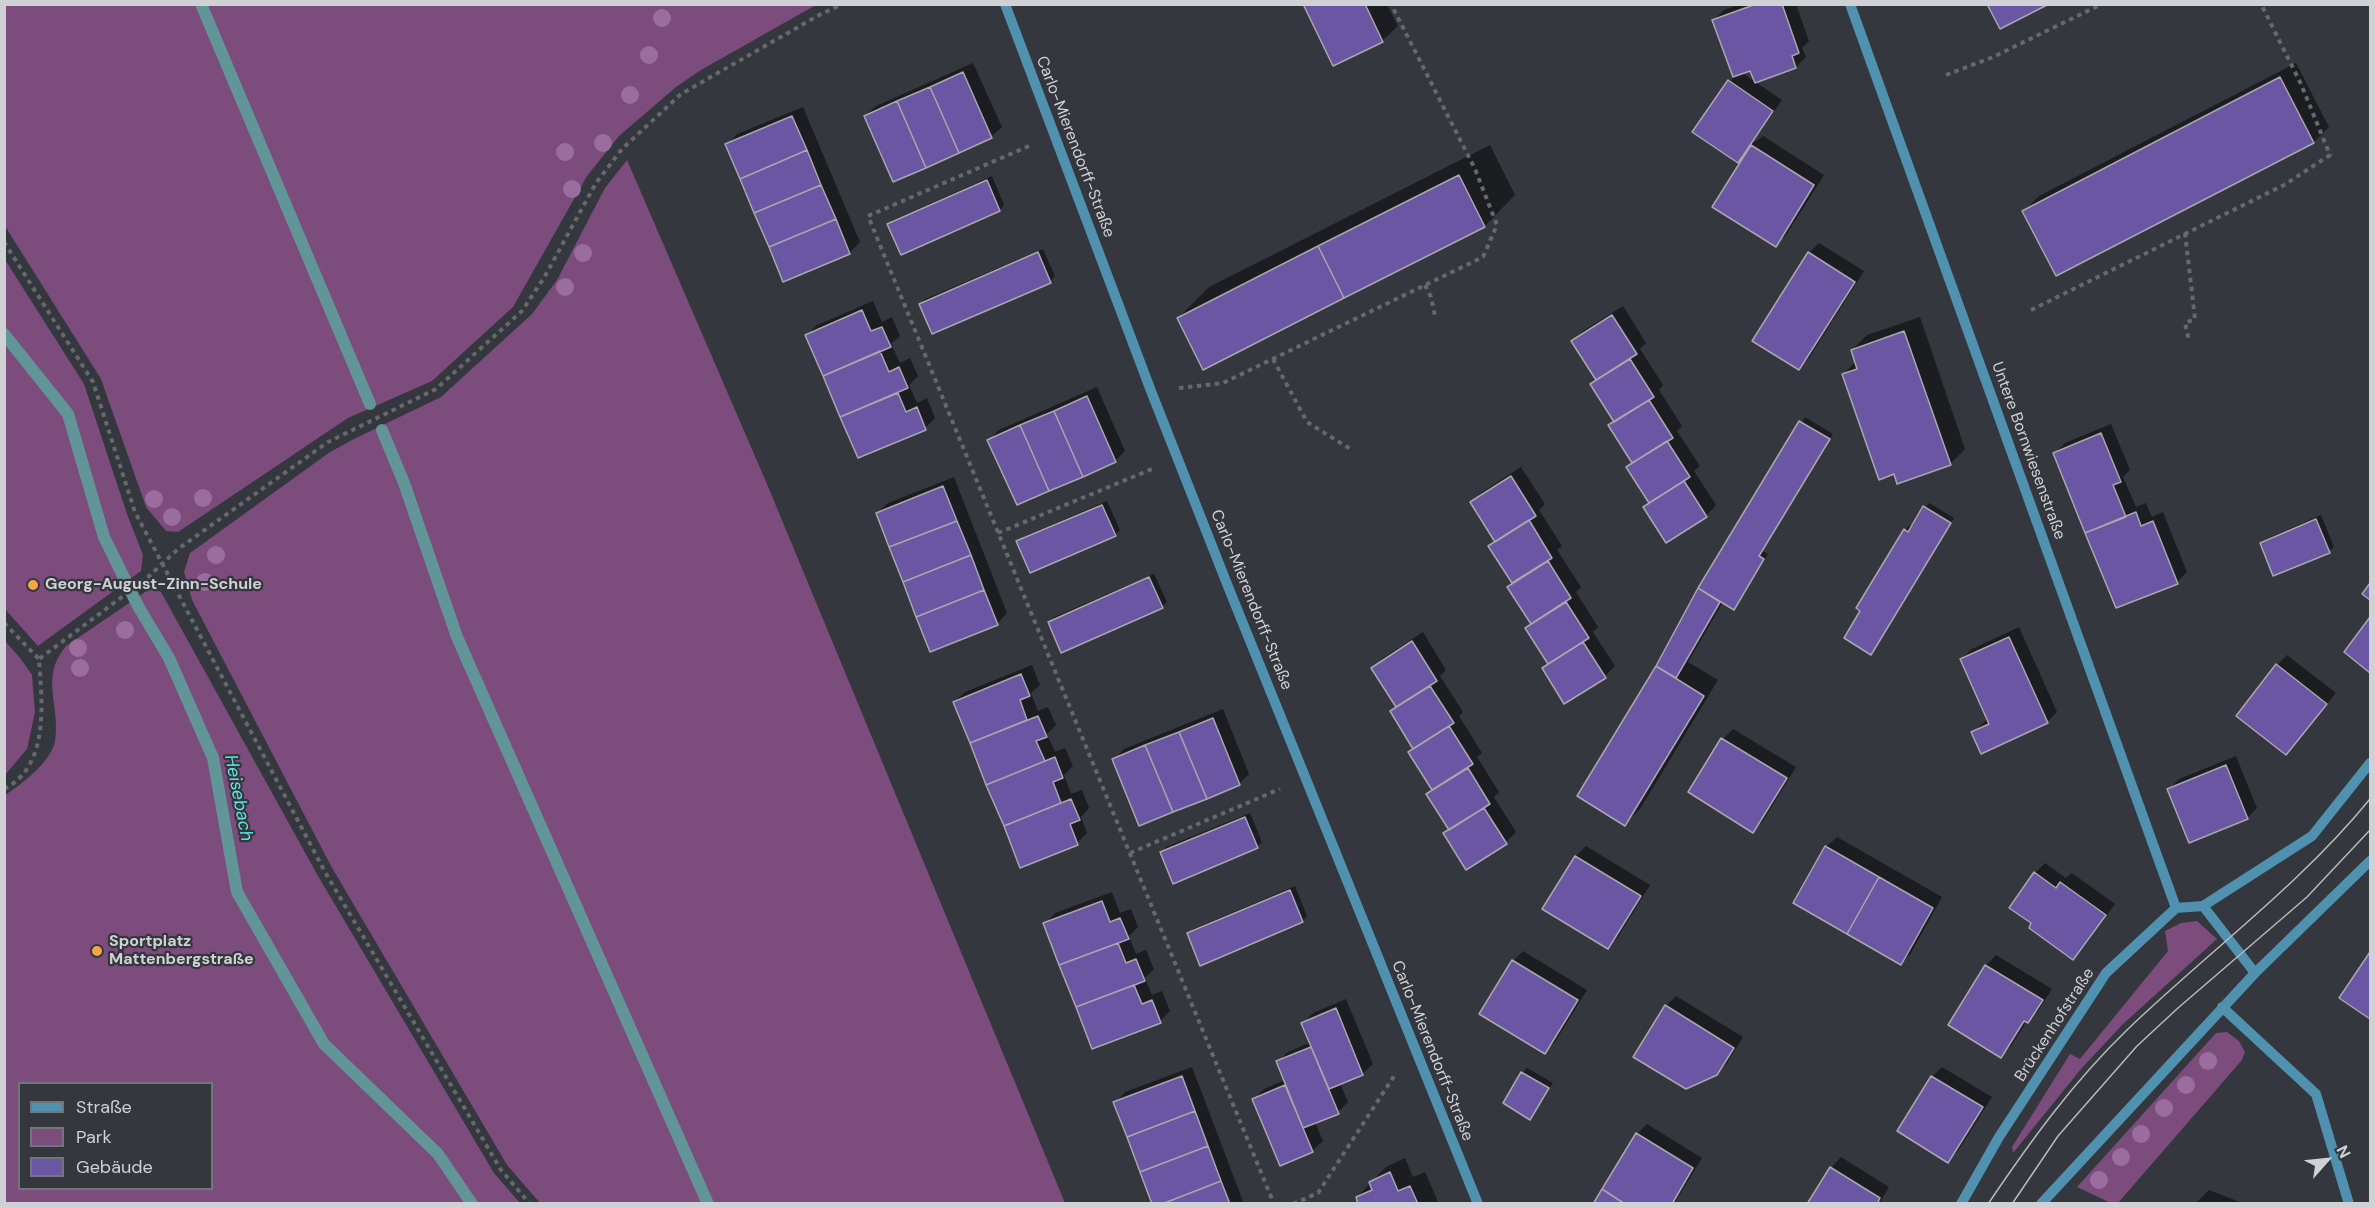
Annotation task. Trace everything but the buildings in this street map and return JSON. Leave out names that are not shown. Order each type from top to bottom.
[{"type":"street","name":"Carlo-Mierendorff-Straße","points":[[1005,4],[1151,391],[1478,1203]]},
{"type":"street","name":"Untere Bornwiesenstraße","points":[[1850,4],[2175,908]]},
{"type":"street","points":[[2175,908],[2203,906],[2312,836],[2370,762]]},
{"type":"street","points":[[2041,1203],[2222,1007],[2370,861]]},
{"type":"street","points":[[2203,906],[2255,973]]},
{"type":"street","name":"Brückenhofstraße","points":[[1961,1203],[1999,1137],[2106,973],[2175,908]]},
{"type":"street","points":[[2222,1007],[2316,1094],[2349,1203]]},
{"type":"path","points":[[39,659],[146,579],[178,549],[328,442],[436,388],[522,311],[545,276],[596,183],[622,150],[681,94],[821,14],[843,4]]},
{"type":"path","points":[[1151,391],[1223,383],[1483,257],[1497,225],[1474,169],[1390,4]]},
{"type":"path","points":[[1946,75],[1993,57],[2102,4]]},
{"type":"path","points":[[2031,310],[2284,185],[2330,155],[2301,84],[2261,4]]},
{"type":"path","points":[[1055,135],[868,216],[1274,1203]]},
{"type":"path","points":[[2185,233],[2194,319],[2185,323],[2189,341]]},
{"type":"path","points":[[4,242],[93,382],[135,512],[325,872],[501,1170],[530,1203]]},
{"type":"path","points":[[1425,285],[1431,297],[1435,316]]},
{"type":"path","points":[[1273,359],[1307,422],[1352,450]]},
{"type":"path","points":[[998,533],[1178,458]]},
{"type":"path","points":[[4,623],[39,659],[42,708],[36,755],[14,784],[4,789]]},
{"type":"path","points":[[1129,853],[1306,778]]},
{"type":"path","points":[[1293,1203],[1318,1194],[1414,1045]]},
{"type":"green space","points":[[5,4],[816,5],[701,70],[676,87],[619,136],[587,176],[513,307],[432,381],[348,418],[178,532],[166,531],[146,507],[101,379],[5,226]]},
{"type":"green space","points":[[627,160],[767,484],[1065,1203],[540,1203],[507,1165],[331,866],[192,600],[184,572],[190,553],[330,452],[441,397],[532,314],[557,280],[605,188]]},
{"type":"green space","points":[[4,258],[84,384],[143,555],[141,571],[38,646],[5,609]]},
{"type":"green space","points":[[151,588],[161,592],[318,876],[494,1173],[520,1203],[5,1203],[5,795],[35,772],[53,749],[56,728],[52,681],[58,658],[66,646]]},
{"type":"green space","points":[[5,641],[32,675],[35,712],[27,749],[5,775]]},
{"type":"green space","points":[[2197,921],[2217,939],[2122,1025],[2081,1069],[2013,1153],[2012,1147],[2070,1054],[2080,1059],[2168,951],[2165,931],[2181,923]]},
{"type":"green space","points":[[2227,1032],[2239,1041],[2245,1052],[2242,1060],[2118,1203],[2111,1203],[2077,1187],[2216,1033]]},
{"type":"waterway","points":[[201,4],[370,404]]},
{"type":"waterway","name":"Heisebach","points":[[4,334],[68,414],[104,537],[138,606],[169,658],[213,758],[237,892],[324,1044],[438,1154],[472,1204]]},
{"type":"waterway","points":[[382,430],[404,483],[457,637],[708,1204]]},
{"type":"tram line","points":[[1988,1204],[2053,1113],[2088,1070],[2158,1001],[2283,890],[2342,831],[2370,799]]},
{"type":"tram line","points":[[2012,1204],[2058,1136],[2137,1046],[2307,897],[2370,830]]},
{"type":"place","name":"Georg-August-Zinn-Schule","points":[[33,585]]},
{"type":"place","name":"Sportplatz Mattenbergstraße","points":[[97,951]]}]
